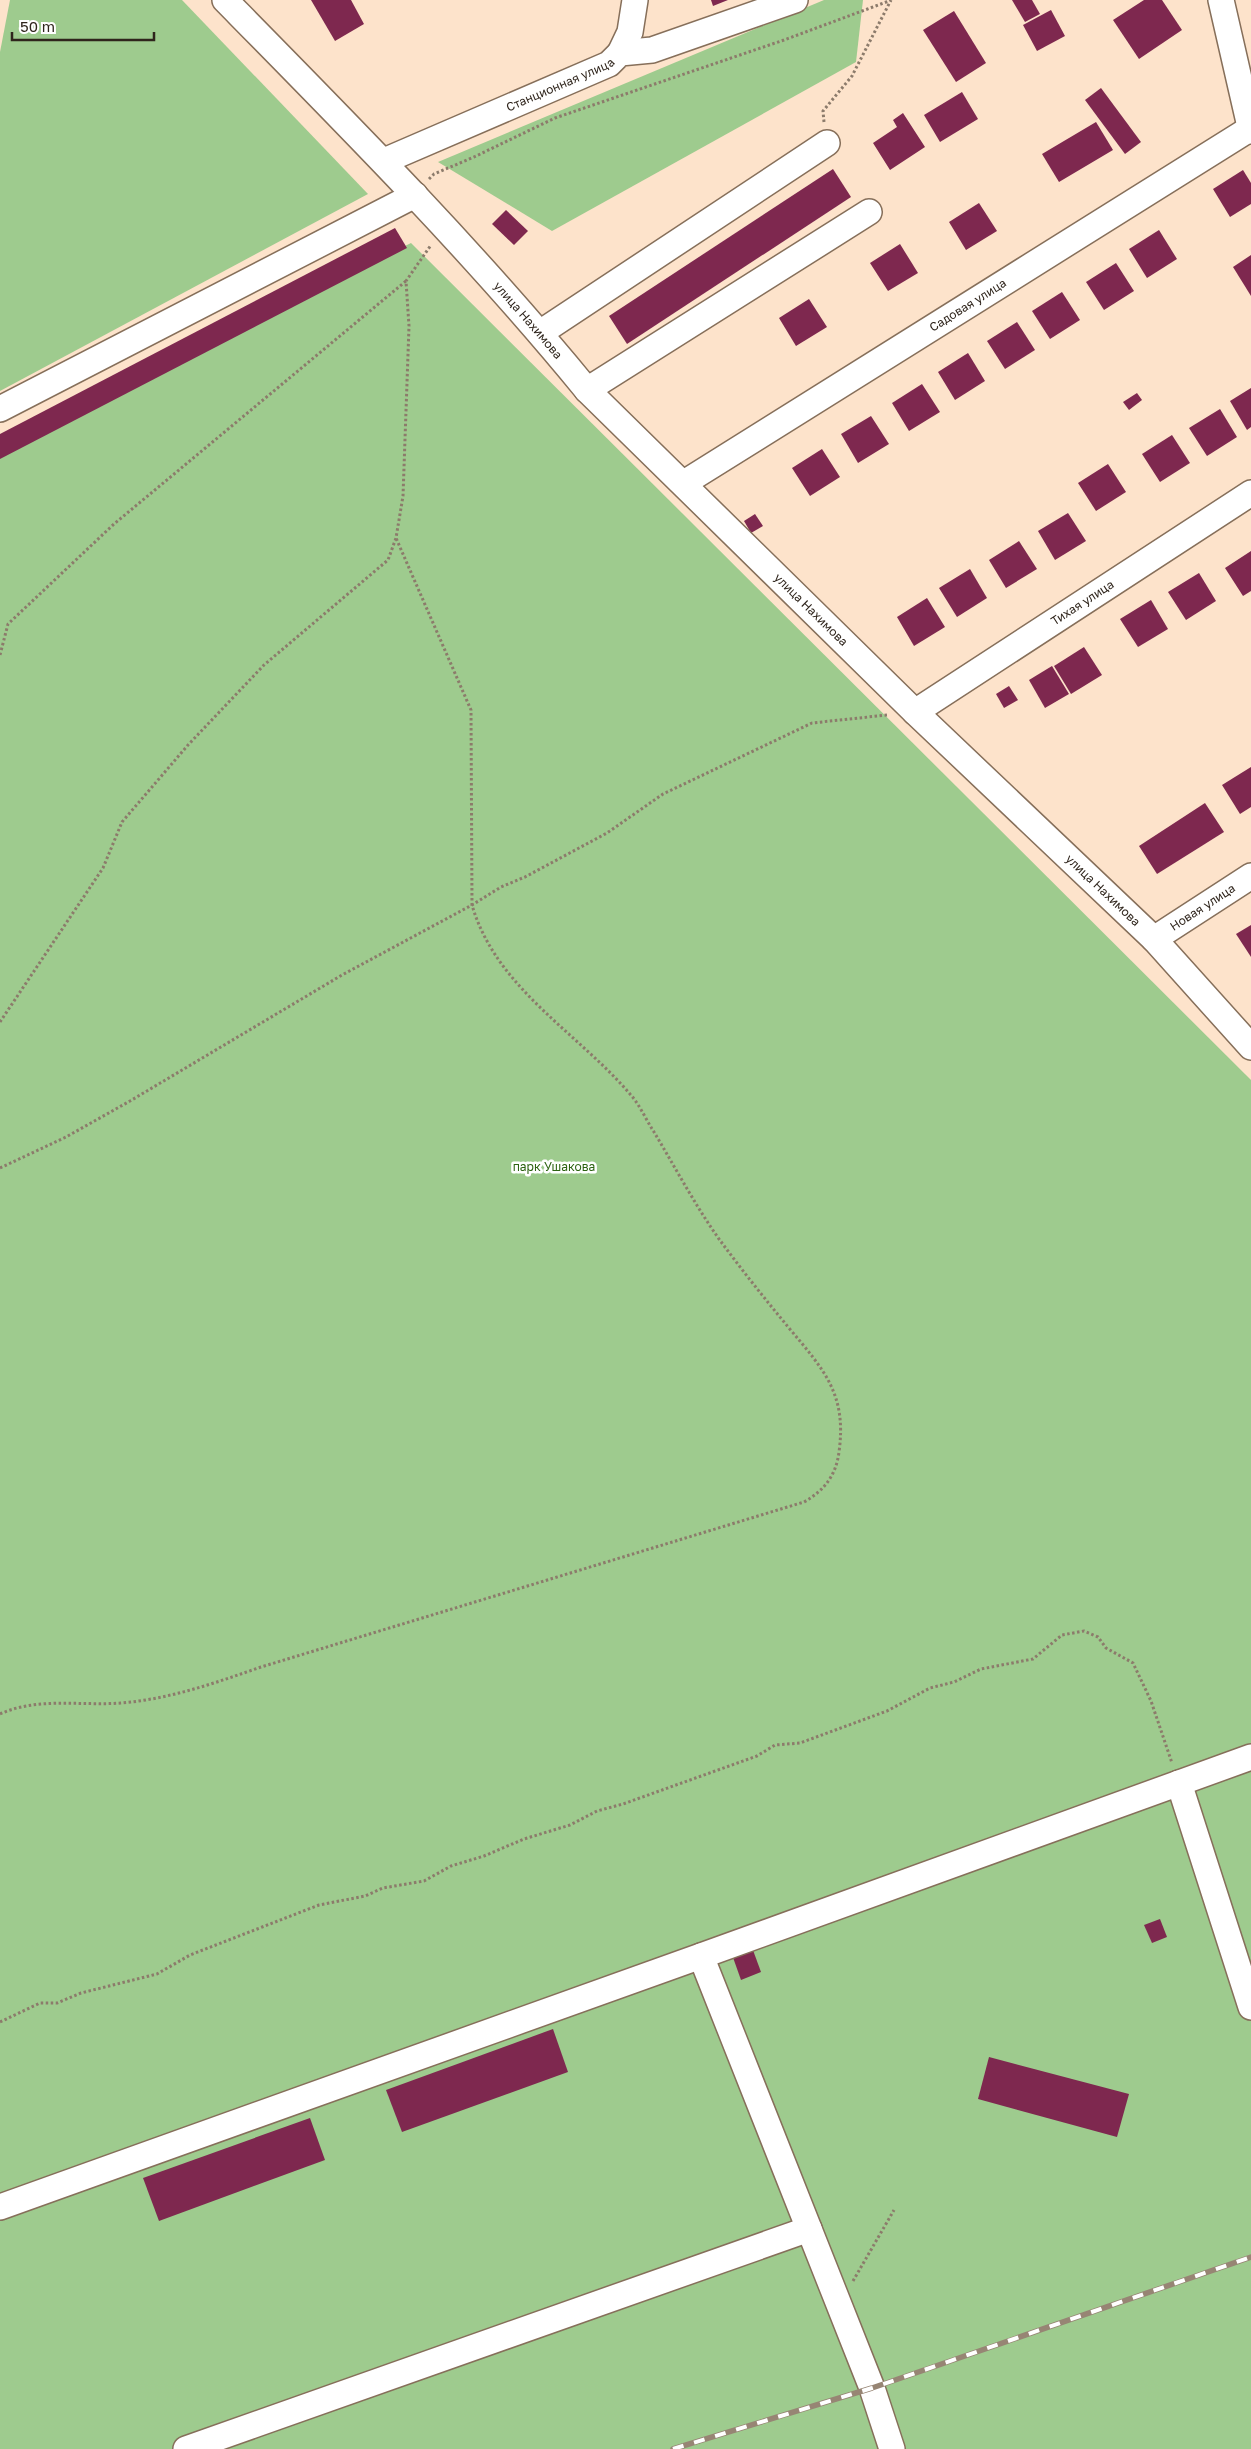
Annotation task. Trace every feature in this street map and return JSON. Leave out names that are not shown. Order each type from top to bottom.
[{"type":"street","name":"улица Нахимова","points":[[225,0],[444,226],[540,333],[587,390],[684,483],[915,712],[1154,938],[1251,1047]]},
{"type":"street","points":[[620,53],[630,32],[634,0]]},
{"type":"street","name":"Станционная улица","points":[[384,162],[608,64],[620,53],[652,50],[795,0]]},
{"type":"street","points":[[1221,0],[1251,129]]},
{"type":"street","name":"Садовая улица","points":[[684,483],[1251,129]]},
{"type":"street","points":[[540,333],[827,143]]},
{"type":"street","points":[[0,409],[415,195]]},
{"type":"street","points":[[587,390],[869,212]]},
{"type":"street","name":"Тихая улица","points":[[915,712],[1251,493]]},
{"type":"street","name":"Новая улица","points":[[1154,938],[1251,876]]},
{"type":"street","points":[[0,2207],[1251,1757]]},
{"type":"street","points":[[1179,1783],[1251,2007]]},
{"type":"street","points":[[701,1956],[872,2388],[892,2449]]},
{"type":"street","points":[[186,2449],[809,2229]]},
{"type":"path","points":[[827,143],[823,111],[852,76],[890,1]]},
{"type":"path","points":[[415,195],[434,174],[555,118],[784,40],[890,1]]},
{"type":"path","points":[[0,655],[8,624],[114,524],[406,281],[444,226]]},
{"type":"path","points":[[0,1022],[103,868],[122,822],[188,745],[264,666],[388,560],[396,538],[404,487],[409,326],[406,281]]},
{"type":"path","points":[[0,1714],[35,1704],[120,1703],[164,1698],[206,1686],[261,1667],[804,1502],[818,1494],[836,1469],[842,1431],[840,1411],[830,1380],[814,1357],[718,1238],[631,1095],[544,1011],[498,962],[479,928],[472,905],[471,710],[396,538]]},
{"type":"path","points":[[0,1168],[66,1137],[130,1102],[342,975],[501,888],[607,833],[663,794],[812,723],[915,712]]},
{"type":"path","points":[[0,2022],[40,2003],[57,2003],[81,1992],[157,1974],[190,1955],[319,1905],[365,1896],[383,1888],[424,1881],[451,1866],[484,1856],[524,1839],[570,1825],[597,1811],[624,1804],[757,1756],[775,1745],[800,1743],[887,1711],[930,1688],[954,1682],[981,1669],[1033,1660],[1062,1634],[1084,1631],[1098,1637],[1106,1648],[1133,1663],[1151,1701],[1179,1783]]},
{"type":"path","points":[[839,2305],[894,2210]]},
{"type":"green space","points":[[10,0],[182,0],[368,194],[0,391],[0,52]]},
{"type":"green space","points":[[824,0],[863,0],[856,62],[552,231],[438,162]]},
{"type":"green space","name":"парк Ушакова","points":[[411,243],[1251,1080],[1251,2449],[0,2449],[0,446]]},
{"type":"building","points":[[311,0],[351,0],[364,24],[335,41]]},
{"type":"building","points":[[711,0],[728,0],[713,6]]},
{"type":"building","points":[[1012,0],[1032,0],[1040,14],[1025,22]]},
{"type":"building","points":[[1144,0],[1162,0],[1182,30],[1139,59],[1113,20]]},
{"type":"building","points":[[1051,10],[1065,36],[1037,51],[1023,25]]},
{"type":"building","points":[[954,11],[986,63],[956,82],[923,30]]},
{"type":"building","points":[[1101,88],[1141,142],[1125,154],[1085,100]]},
{"type":"building","points":[[962,92],[978,119],[940,142],[924,115]]},
{"type":"building","points":[[903,113],[925,147],[890,170],[873,143],[897,127],[893,120]]},
{"type":"building","points":[[1096,122],[1113,150],[1059,182],[1042,154]]},
{"type":"building","points":[[833,169],[851,197],[627,344],[609,316]]},
{"type":"building","points":[[1243,170],[1251,183],[1251,204],[1230,217],[1213,189]]},
{"type":"building","points":[[979,203],[997,231],[966,250],[949,222]]},
{"type":"building","points":[[506,210],[528,231],[514,245],[492,224]]},
{"type":"building","points":[[395,228],[407,248],[0,459],[0,434]]},
{"type":"building","points":[[1159,230],[1177,259],[1147,278],[1129,249]]},
{"type":"building","points":[[900,244],[918,273],[888,291],[870,263]]},
{"type":"building","points":[[1251,255],[1251,296],[1233,267]]},
{"type":"building","points":[[1116,263],[1134,291],[1104,310],[1086,282]]},
{"type":"building","points":[[1062,292],[1080,320],[1050,339],[1032,311]]},
{"type":"building","points":[[809,299],[827,327],[796,346],[779,318]]},
{"type":"building","points":[[1017,322],[1035,350],[1005,369],[987,341]]},
{"type":"building","points":[[968,353],[985,381],[955,400],[938,372]]},
{"type":"building","points":[[922,384],[940,412],[909,431],[892,403]]},
{"type":"building","points":[[1251,388],[1251,427],[1247,430],[1230,401]]},
{"type":"building","points":[[1137,393],[1142,400],[1129,410],[1123,402]]},
{"type":"building","points":[[1220,409],[1237,437],[1207,456],[1189,428]]},
{"type":"building","points":[[871,416],[889,444],[858,463],[841,434]]},
{"type":"building","points":[[1172,435],[1190,463],[1160,482],[1142,454]]},
{"type":"building","points":[[822,449],[840,477],[810,496],[792,468]]},
{"type":"building","points":[[1108,464],[1126,492],[1096,511],[1078,483]]},
{"type":"building","points":[[1068,513],[1086,541],[1055,560],[1038,531]]},
{"type":"building","points":[[755,514],[763,526],[751,533],[744,521]]},
{"type":"building","points":[[1019,541],[1037,569],[1006,588],[989,560]]},
{"type":"building","points":[[1251,551],[1251,591],[1243,596],[1225,568]]},
{"type":"building","points":[[970,569],[987,598],[957,617],[939,588]]},
{"type":"building","points":[[1199,573],[1216,601],[1186,620],[1168,592]]},
{"type":"building","points":[[927,598],[945,627],[914,646],[897,617]]},
{"type":"building","points":[[1151,600],[1168,629],[1138,647],[1120,619]]},
{"type":"building","points":[[1084,647],[1102,675],[1071,694],[1054,666]]},
{"type":"building","points":[[1052,666],[1069,694],[1045,708],[1029,680]]},
{"type":"building","points":[[1009,686],[1018,700],[1004,708],[996,694]]},
{"type":"building","points":[[1251,767],[1251,807],[1240,814],[1222,785]]},
{"type":"building","points":[[1205,803],[1224,832],[1157,874],[1139,846]]},
{"type":"building","points":[[1251,925],[1251,957],[1236,934]]},
{"type":"building","points":[[1160,1919],[1167,1937],[1152,1943],[1144,1925]]},
{"type":"building","points":[[750,1942],[761,1972],[741,1980],[730,1949]]},
{"type":"building","points":[[553,2029],[568,2072],[402,2132],[386,2090]]},
{"type":"building","points":[[989,2057],[1129,2094],[1117,2137],[978,2099]]},
{"type":"building","points":[[310,2118],[325,2160],[159,2221],[143,2178]]},
{"type":"railway","points":[[673,2449],[872,2388],[1251,2257]]}]
